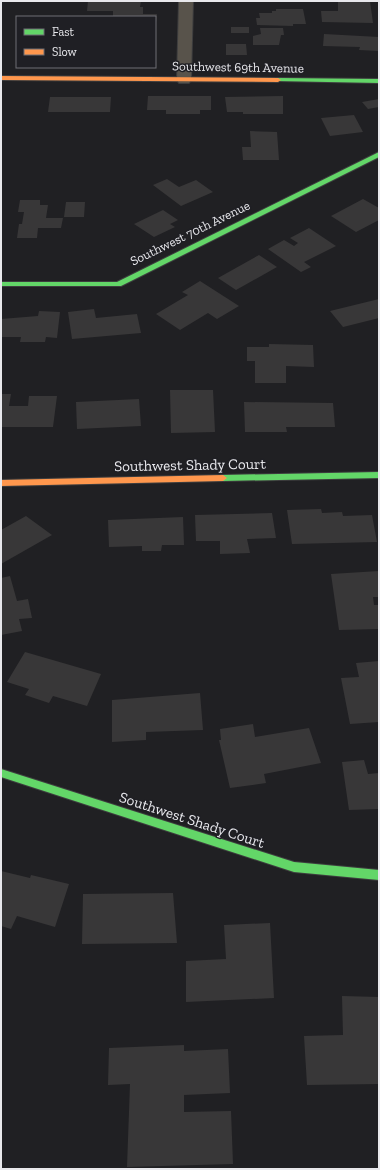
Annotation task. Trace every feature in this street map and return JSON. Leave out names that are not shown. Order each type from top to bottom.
[{"type":"street","points":[[184,80],[186,1]]},
{"type":"street","name":"Southwest 69th Avenue","points":[[1,78],[379,80]]},
{"type":"street","name":"Southwest 70th Avenue","points":[[1,284],[118,284],[379,154]]},
{"type":"street","name":"Southwest Shady Court","points":[[1,483],[379,475]]},
{"type":"street","name":"Southwest Shady Court","points":[[1,773],[294,867],[379,875]]},
{"type":"building","points":[[88,1],[141,1],[140,7],[143,7],[143,14],[157,14],[156,23],[156,16],[113,16],[113,11],[87,11]]},
{"type":"building","points":[[338,1],[370,1],[373,23],[322,22],[321,11],[338,11]]},
{"type":"building","points":[[276,9],[303,9],[306,24],[293,24],[293,26],[257,25],[256,18],[260,18],[259,13],[272,13],[272,11],[276,11]]},
{"type":"building","points":[[231,27],[249,27],[249,33],[231,33]]},
{"type":"building","points":[[260,28],[283,28],[284,35],[281,35],[279,45],[253,45],[253,36],[261,34]]},
{"type":"building","points":[[324,34],[379,37],[379,51],[359,50],[360,47],[323,46]]},
{"type":"building","points":[[226,44],[246,44],[247,55],[226,55]]},
{"type":"building","points":[[148,96],[211,96],[211,110],[200,110],[200,114],[166,114],[166,110],[147,110]]},
{"type":"building","points":[[283,96],[283,114],[243,114],[243,112],[227,112],[225,97]]},
{"type":"building","points":[[50,97],[111,97],[110,112],[48,112]]},
{"type":"building","points":[[379,99],[379,107],[368,109],[362,102]]},
{"type":"building","points":[[354,115],[363,132],[330,136],[321,118]]},
{"type":"building","points":[[250,131],[277,132],[279,160],[243,160],[242,147],[251,147]]},
{"type":"building","points":[[167,179],[179,187],[196,180],[213,192],[181,206],[153,185]]},
{"type":"building","points":[[363,199],[379,208],[379,220],[356,232],[331,216]]},
{"type":"building","points":[[20,200],[40,200],[40,205],[48,205],[46,218],[63,218],[61,228],[38,228],[37,238],[17,238],[19,224],[22,224],[24,212],[18,212]]},
{"type":"building","points":[[66,202],[85,202],[84,217],[64,217]]},
{"type":"building","points":[[163,210],[178,220],[170,224],[175,227],[154,237],[134,224]]},
{"type":"building","points":[[309,228],[336,246],[304,262],[311,267],[301,272],[268,249],[284,240],[294,246],[298,243],[290,238]]},
{"type":"building","points":[[259,255],[277,267],[236,290],[218,278]]},
{"type":"building","points":[[200,281],[239,306],[217,319],[208,313],[180,330],[156,314],[188,295],[182,292]]},
{"type":"building","points":[[379,299],[379,318],[343,327],[330,311]]},
{"type":"building","points":[[94,309],[96,318],[137,314],[141,333],[72,339],[68,312]]},
{"type":"building","points":[[39,311],[60,312],[57,338],[46,337],[45,342],[20,342],[21,337],[1,337],[1,319],[38,316]]},
{"type":"building","points":[[269,344],[313,345],[314,367],[286,366],[286,383],[255,383],[255,361],[247,361],[247,347],[269,347]]},
{"type":"building","points":[[170,390],[213,390],[215,432],[171,433]]},
{"type":"building","points":[[1,394],[11,394],[9,406],[28,406],[29,396],[57,396],[53,427],[1,427]]},
{"type":"building","points":[[139,399],[141,426],[77,429],[76,402]]},
{"type":"building","points":[[244,402],[333,403],[335,427],[286,427],[287,432],[245,432]]},
{"type":"building","points":[[321,509],[322,513],[342,512],[343,516],[372,515],[377,542],[292,544],[287,510]]},
{"type":"building","points":[[272,513],[276,538],[247,539],[250,553],[220,554],[220,541],[196,541],[195,515]]},
{"type":"building","points":[[26,516],[52,535],[1,564],[1,530]]},
{"type":"building","points":[[183,517],[184,545],[162,545],[161,551],[142,551],[142,546],[109,547],[108,520]]},
{"type":"building","points":[[379,571],[379,597],[373,597],[374,605],[379,605],[379,629],[339,630],[331,574]]},
{"type":"building","points":[[10,576],[17,601],[28,599],[32,618],[19,619],[22,631],[1,635],[1,578]]},
{"type":"building","points":[[25,652],[101,674],[87,706],[53,696],[49,703],[25,695],[29,689],[7,682]]},
{"type":"building","points":[[379,661],[379,722],[350,724],[341,678],[359,677],[356,663]]},
{"type":"building","points":[[200,693],[203,730],[146,732],[146,740],[112,742],[112,700]]},
{"type":"building","points":[[253,724],[255,737],[309,728],[321,763],[264,774],[266,783],[230,788],[219,740],[221,740],[220,729]]},
{"type":"building","points":[[364,760],[368,774],[379,773],[379,809],[349,810],[342,762]]},
{"type":"building","points":[[1,871],[30,878],[31,875],[69,884],[55,927],[17,916],[11,929],[1,926]]},
{"type":"building","points":[[173,893],[177,943],[82,944],[83,894]]},
{"type":"building","points":[[270,923],[274,998],[186,1002],[186,961],[226,959],[224,925]]},
{"type":"building","points":[[342,996],[379,997],[379,1084],[307,1085],[304,1036],[343,1035]]},
{"type":"building","points":[[184,1045],[184,1051],[228,1049],[230,1093],[184,1095],[184,1112],[231,1111],[233,1164],[127,1167],[130,1084],[108,1085],[109,1048]]},
{"type":"traffic: fast","points":[[278,80],[379,81]]},
{"type":"traffic: fast","points":[[1,284],[118,284],[379,154]]},
{"type":"traffic: fast","points":[[223,478],[379,475]]},
{"type":"traffic: fast","points":[[1,773],[294,867],[379,875]]},
{"type":"traffic: slow","points":[[1,78],[278,80]]},
{"type":"traffic: slow","points":[[1,483],[223,478]]}]
